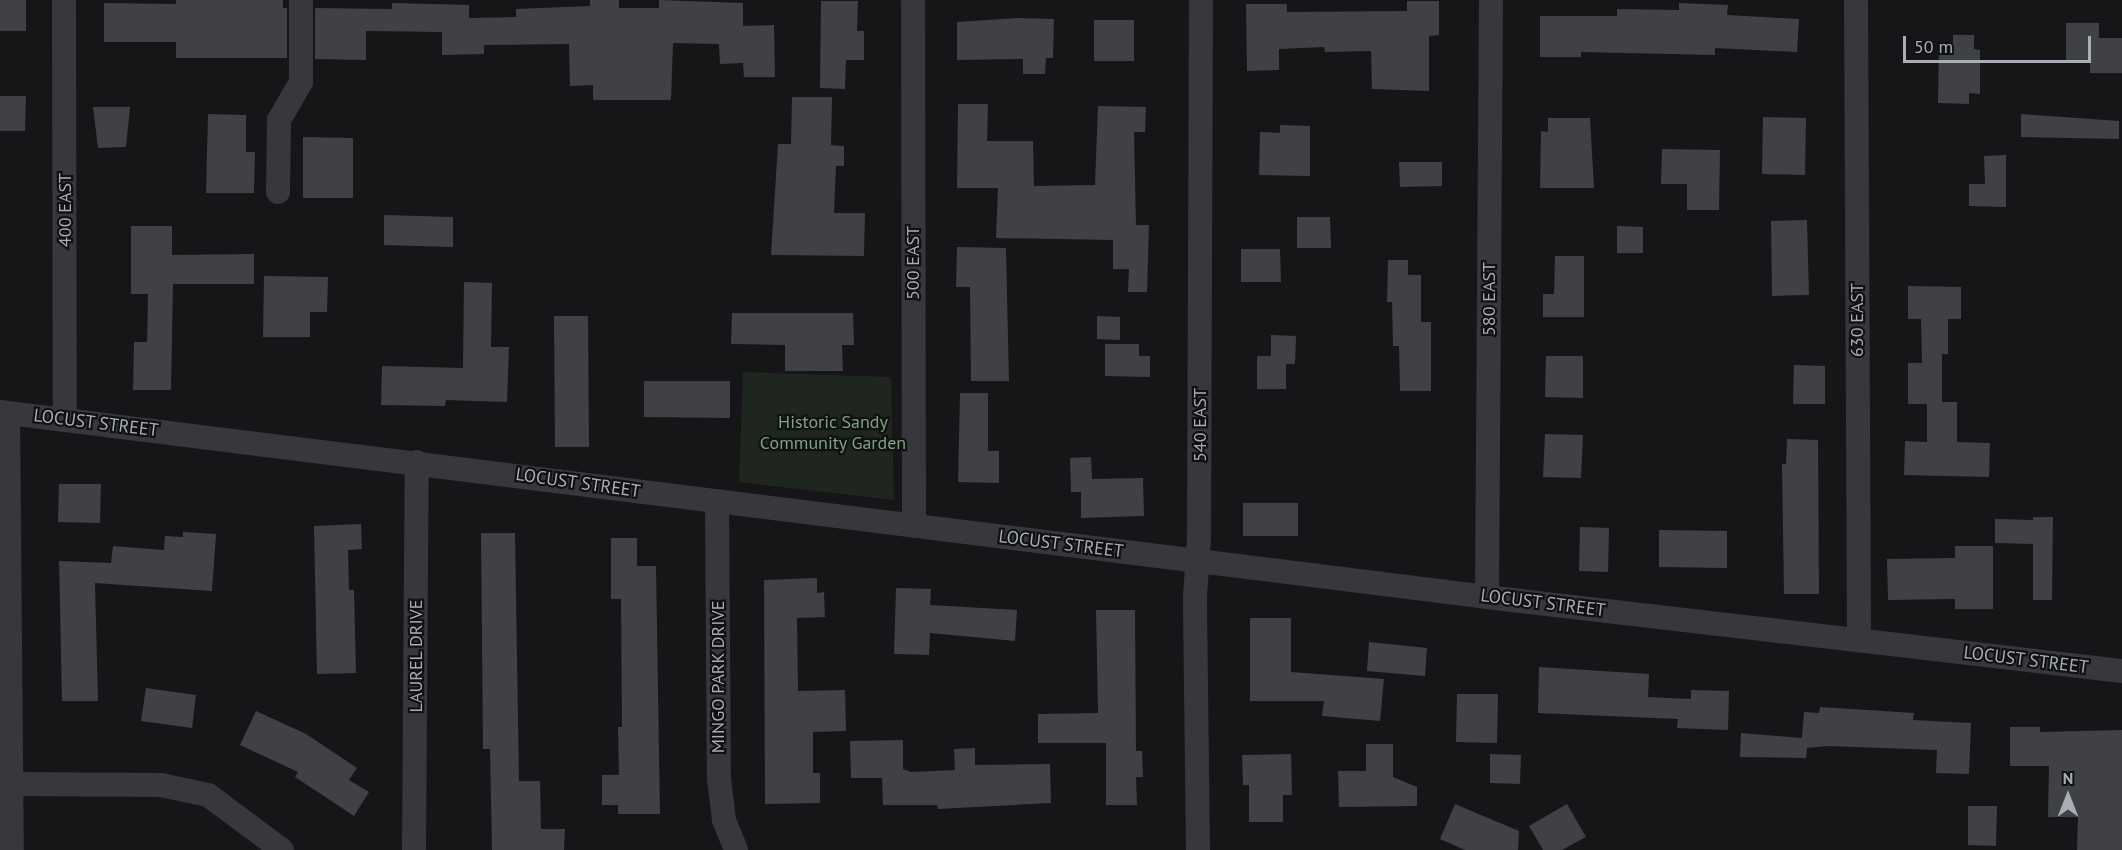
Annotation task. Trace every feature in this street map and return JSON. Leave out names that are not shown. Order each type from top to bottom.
[{"type":"street","name":"400 EAST","points":[[64,0],[65,420]]},
{"type":"street","points":[[278,192],[279,120],[301,82],[301,0]]},
{"type":"street","name":"500 EAST","points":[[913,0],[914,526]]},
{"type":"street","name":"540 EAST","points":[[1198,850],[1201,0]]},
{"type":"street","name":"580 EAST","points":[[1487,597],[1491,0]]},
{"type":"street","name":"630 EAST","points":[[1856,0],[1859,640]]},
{"type":"street","name":"LOCUST STREET","points":[[4,412],[1487,597],[2122,671]]},
{"type":"street","points":[[4,412],[12,850]]},
{"type":"street","name":"LAUREL DRIVE","points":[[414,850],[417,462]]},
{"type":"street","name":"MINGO PARK DRIVE","points":[[717,501],[719,779],[724,820],[736,850]]},
{"type":"street","points":[[10,784],[160,784],[208,795],[282,850]]},
{"type":"green space","name":"Historic Sandy Community Garden","points":[[743,372],[891,377],[894,500],[739,482]]},
{"type":"building","points":[[0,0],[26,0],[26,31],[0,31]]},
{"type":"building","points":[[176,0],[283,0],[283,8],[287,8],[287,58],[176,58],[176,42],[104,42],[104,3],[176,4]]},
{"type":"building","points":[[590,0],[619,0],[619,8],[659,8],[659,0],[743,3],[743,26],[774,25],[775,77],[744,77],[743,63],[720,64],[719,44],[673,43],[671,100],[593,100],[593,85],[570,86],[569,44],[484,45],[484,54],[442,55],[442,32],[366,31],[366,60],[315,59],[315,8],[392,9],[392,3],[469,5],[469,18],[516,17],[516,9],[590,6]]},
{"type":"building","points":[[821,1],[858,1],[857,31],[864,31],[864,60],[846,60],[845,89],[820,88]]},
{"type":"building","points":[[1407,1],[1439,1],[1439,35],[1429,36],[1429,91],[1372,89],[1371,51],[1325,52],[1324,47],[1279,49],[1279,70],[1247,71],[1246,4],[1287,4],[1287,12],[1407,11]]},
{"type":"building","points":[[1679,3],[1728,5],[1727,15],[1799,19],[1797,52],[1715,48],[1715,55],[1581,52],[1581,57],[1540,57],[1540,16],[1617,16],[1617,9],[1679,10]]},
{"type":"building","points":[[1017,18],[1054,19],[1053,58],[1046,58],[1045,74],[1023,74],[1023,59],[957,60],[957,22]]},
{"type":"building","points":[[1094,20],[1134,20],[1134,61],[1094,61]]},
{"type":"building","points":[[2066,23],[2099,23],[2099,38],[2122,38],[2122,73],[2090,73],[2090,62],[2066,62]]},
{"type":"building","points":[[1953,35],[1974,35],[1974,49],[1980,50],[1980,94],[1969,93],[1969,104],[1938,103],[1939,43],[1953,43]]},
{"type":"building","points":[[0,96],[26,96],[25,131],[0,131]]},
{"type":"building","points":[[792,97],[832,97],[831,145],[844,146],[844,166],[836,166],[834,213],[865,213],[864,256],[771,255],[778,144],[791,144]]},
{"type":"building","points":[[958,104],[988,104],[987,141],[1033,141],[1034,186],[1095,185],[1098,106],[1146,107],[1145,132],[1134,132],[1136,225],[1149,225],[1147,292],[1128,292],[1129,269],[1113,269],[1113,240],[996,238],[998,188],[957,188]]},
{"type":"building","points":[[93,107],[130,107],[126,147],[98,148]]},
{"type":"building","points":[[208,114],[246,115],[246,152],[255,152],[254,193],[206,193]]},
{"type":"building","points":[[2021,114],[2119,121],[2119,139],[2021,137]]},
{"type":"building","points":[[1763,117],[1806,118],[1805,175],[1762,174]]},
{"type":"building","points":[[1548,118],[1590,118],[1594,188],[1540,188],[1541,131],[1548,132]]},
{"type":"building","points":[[1280,125],[1310,126],[1310,176],[1259,175],[1260,132],[1280,133]]},
{"type":"building","points":[[303,137],[353,138],[353,198],[303,198]]},
{"type":"building","points":[[1662,149],[1720,150],[1719,210],[1687,210],[1687,184],[1661,184]]},
{"type":"building","points":[[2006,155],[2006,207],[1969,206],[1969,184],[1985,184],[1984,156]]},
{"type":"building","points":[[1399,162],[1442,162],[1442,186],[1400,187]]},
{"type":"building","points":[[384,215],[453,217],[453,247],[384,245]]},
{"type":"building","points":[[1297,217],[1330,217],[1331,248],[1297,248]]},
{"type":"building","points":[[1807,220],[1809,295],[1772,296],[1771,221]]},
{"type":"building","points":[[131,226],[172,226],[172,255],[254,254],[254,284],[173,284],[171,390],[133,390],[134,342],[147,342],[148,294],[131,294]]},
{"type":"building","points":[[1617,226],[1643,227],[1643,253],[1617,253]]},
{"type":"building","points":[[957,247],[1006,248],[1009,381],[971,381],[970,287],[956,287]]},
{"type":"building","points":[[1241,249],[1280,249],[1281,282],[1241,282]]},
{"type":"building","points":[[1555,256],[1584,256],[1584,317],[1543,317],[1543,294],[1554,294]]},
{"type":"building","points":[[1388,260],[1408,260],[1408,275],[1421,275],[1421,322],[1431,322],[1431,391],[1400,391],[1399,346],[1393,346],[1392,302],[1387,302]]},
{"type":"building","points":[[264,276],[328,277],[327,312],[310,312],[310,337],[263,337]]},
{"type":"building","points":[[464,282],[492,283],[491,347],[509,347],[507,402],[446,400],[445,406],[381,405],[382,366],[463,368]]},
{"type":"building","points":[[1908,286],[1961,287],[1961,319],[1948,319],[1948,354],[1942,354],[1942,402],[1957,402],[1957,442],[1990,443],[1989,477],[1904,475],[1905,441],[1927,442],[1927,404],[1908,404],[1908,363],[1922,363],[1921,319],[1908,319]]},
{"type":"building","points":[[732,313],[853,313],[854,345],[842,345],[843,371],[785,371],[785,345],[731,344]]},
{"type":"building","points":[[554,316],[588,316],[589,447],[555,447]]},
{"type":"building","points":[[1097,316],[1120,317],[1120,340],[1097,339]]},
{"type":"building","points":[[1271,335],[1296,336],[1295,364],[1286,364],[1286,389],[1257,389],[1257,356],[1271,356]]},
{"type":"building","points":[[1105,344],[1139,344],[1139,356],[1150,356],[1150,377],[1105,376]]},
{"type":"building","points":[[1546,356],[1583,356],[1583,398],[1545,397]]},
{"type":"building","points":[[1794,365],[1825,366],[1825,404],[1793,404]]},
{"type":"building","points":[[644,381],[730,381],[730,418],[644,417]]},
{"type":"building","points":[[960,393],[988,393],[988,451],[999,451],[999,483],[958,482]]},
{"type":"building","points":[[1545,434],[1583,435],[1581,478],[1543,477]]},
{"type":"building","points":[[1787,439],[1818,440],[1819,594],[1784,594],[1782,464],[1786,464]]},
{"type":"building","points":[[1091,457],[1092,479],[1143,478],[1144,516],[1081,518],[1081,492],[1071,492],[1070,458]]},
{"type":"building","points":[[59,484],[101,484],[100,523],[58,522]]},
{"type":"building","points":[[1243,503],[1298,503],[1298,536],[1243,536]]},
{"type":"building","points":[[2033,517],[2053,517],[2052,600],[2033,600],[2033,544],[1995,543],[1995,519],[2033,520]]},
{"type":"building","points":[[361,524],[362,549],[348,550],[349,590],[354,590],[356,673],[317,674],[314,526]]},
{"type":"building","points":[[1580,527],[1609,528],[1608,572],[1579,571]]},
{"type":"building","points":[[1659,530],[1727,531],[1727,568],[1659,567]]},
{"type":"building","points":[[183,532],[216,534],[212,591],[95,583],[98,701],[62,701],[59,561],[111,563],[113,546],[164,550],[165,536],[183,537]]},
{"type":"building","points":[[481,533],[515,533],[519,781],[540,781],[541,829],[565,829],[564,850],[492,850],[490,749],[483,749]]},
{"type":"building","points":[[611,538],[637,538],[637,566],[656,566],[660,814],[618,814],[618,805],[602,805],[602,775],[619,775],[618,727],[622,727],[621,599],[611,599]]},
{"type":"building","points":[[1955,546],[1993,546],[1993,609],[1955,609],[1955,599],[1888,600],[1887,559],[1955,558]]},
{"type":"building","points":[[817,578],[817,593],[824,592],[825,617],[797,618],[798,691],[845,690],[846,731],[813,732],[813,773],[820,773],[820,803],[765,804],[764,580]]},
{"type":"building","points":[[896,588],[931,589],[930,605],[1017,610],[1015,641],[930,633],[929,655],[894,654]]},
{"type":"building","points":[[1096,610],[1135,610],[1136,751],[1142,751],[1143,777],[1136,777],[1137,805],[1106,805],[1106,743],[1038,743],[1038,714],[1098,713]]},
{"type":"building","points":[[1250,618],[1291,618],[1291,672],[1384,679],[1380,721],[1322,716],[1324,701],[1250,701]]},
{"type":"building","points":[[1369,642],[1427,648],[1425,676],[1367,671]]},
{"type":"building","points":[[1539,667],[1649,674],[1648,697],[1691,699],[1691,690],[1729,691],[1728,730],[1677,728],[1678,719],[1538,713]]},
{"type":"building","points":[[146,688],[196,695],[192,728],[141,721]]},
{"type":"building","points":[[1457,694],[1498,694],[1497,743],[1456,742]]},
{"type":"building","points":[[1820,707],[1914,713],[1913,720],[1971,723],[1969,774],[1936,773],[1937,750],[1828,746],[1807,748],[1806,758],[1740,757],[1741,733],[1802,738],[1804,712],[1819,713]]},
{"type":"building","points":[[256,711],[306,734],[357,768],[349,780],[369,792],[354,816],[295,777],[298,772],[240,745]]},
{"type":"building","points":[[2010,727],[2040,727],[2040,732],[2122,730],[2122,850],[2077,850],[2078,817],[2048,817],[2049,766],[2010,766]]},
{"type":"building","points":[[903,740],[903,769],[911,772],[955,770],[954,749],[975,748],[975,765],[1050,764],[1051,803],[938,809],[937,805],[883,805],[882,778],[851,778],[850,741]]},
{"type":"building","points":[[1366,744],[1393,744],[1393,777],[1417,787],[1417,806],[1339,807],[1338,771],[1366,771]]},
{"type":"building","points":[[1291,754],[1292,795],[1283,795],[1283,822],[1249,822],[1249,785],[1243,785],[1242,755]]},
{"type":"building","points":[[1490,754],[1521,755],[1520,784],[1490,783]]},
{"type":"building","points":[[1455,804],[1519,831],[1518,850],[1465,850],[1440,839]]},
{"type":"building","points":[[1567,804],[1586,837],[1562,850],[1543,850],[1529,826]]},
{"type":"building","points":[[1968,806],[1997,806],[1996,846],[1968,845]]}]
